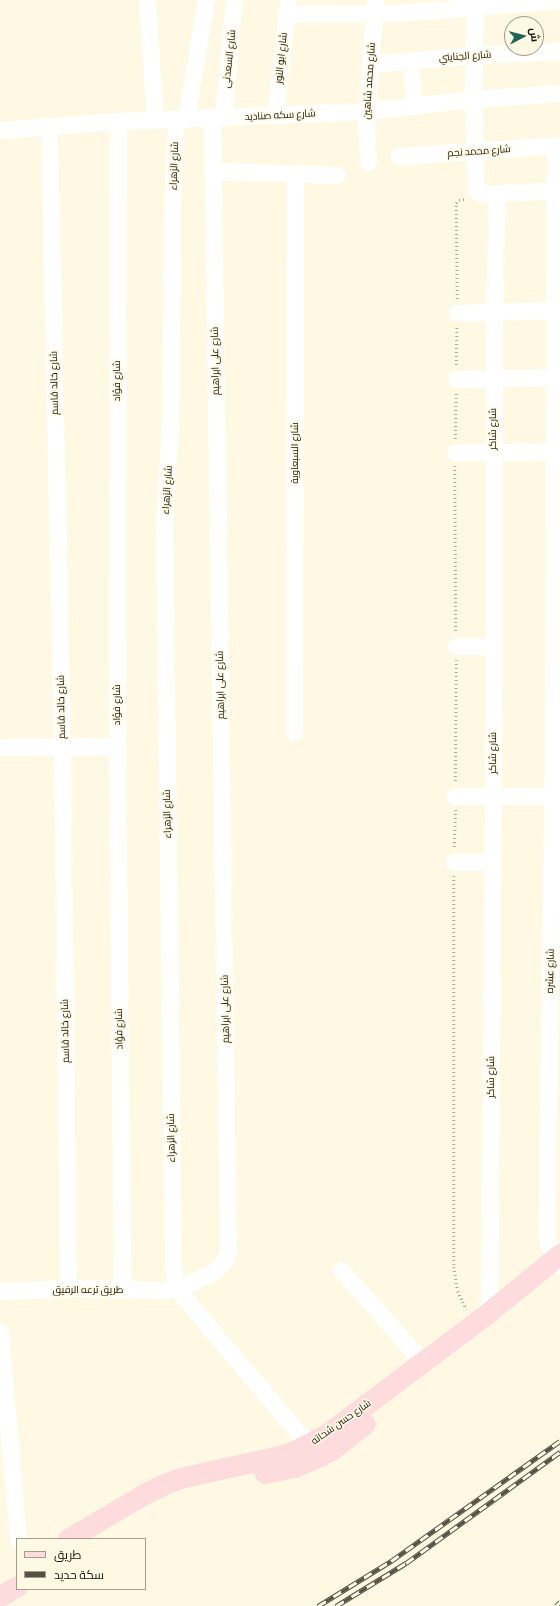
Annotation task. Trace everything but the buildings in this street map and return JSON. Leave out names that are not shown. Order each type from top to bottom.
[{"type":"main road","name":"شارع حسن شحاته","points":[[429,1363],[482,1318],[559,1263]]},
{"type":"main road","name":"شارع حسن شحاته","points":[[95,1538],[149,1504],[172,1494],[282,1470],[313,1451],[339,1426],[429,1363],[559,1263]]},
{"type":"main road","name":"شارع حسن شحاته","points":[[70,1538],[144,1494],[180,1478],[279,1456],[313,1451]]},
{"type":"main road","points":[[0,1580],[16,1570]]},
{"type":"main road","points":[[0,1596],[16,1587]]},
{"type":"street","points":[[147,0],[155,120]]},
{"type":"street","name":"شارع الزهراء","points":[[206,0],[181,120],[172,207],[170,425],[164,534],[173,1267],[177,1288],[313,1451]]},
{"type":"street","name":"شارع السعدنى","points":[[217,118],[234,0]]},
{"type":"street","points":[[287,7],[375,7],[560,0]]},
{"type":"street","points":[[475,3],[473,99],[475,188],[477,193],[558,190]]},
{"type":"street","name":"شارع ابو النور","points":[[275,116],[287,7]]},
{"type":"street","name":"شارع محمد شاهين","points":[[368,162],[366,133],[375,7]]},
{"type":"street","name":"شارع الجنايني","points":[[370,64],[474,55],[560,51]]},
{"type":"street","points":[[412,76],[414,106]]},
{"type":"street","name":"شارع سكه صناديد","points":[[0,130],[118,121],[181,120],[368,111],[473,99],[560,93]]},
{"type":"street","name":"شارع على ابراهيم","points":[[217,118],[212,171],[228,1252]]},
{"type":"street","name":"شارع فؤاد","points":[[118,121],[116,746],[122,1289]]},
{"type":"street","name":"شارع خالد قاسم","points":[[49,126],[62,745],[68,1288]]},
{"type":"street","name":"شارع محمد نجم","points":[[399,156],[557,146]]},
{"type":"street","name":"شارع عشره","points":[[557,146],[558,236],[555,310],[557,339],[557,648],[556,752],[552,796],[556,830],[556,885],[546,1233],[550,1248],[559,1263]]},
{"type":"street","points":[[212,171],[337,175]]},
{"type":"street","name":"شارع السبعاوية","points":[[294,732],[295,174]]},
{"type":"street","name":"شارع شاكر","points":[[482,1318],[493,796],[493,378],[497,193]]},
{"type":"street","points":[[457,313],[555,310]]},
{"type":"street","points":[[456,379],[493,378],[556,386]]},
{"type":"street","points":[[455,453],[493,452],[556,446]]},
{"type":"street","points":[[456,646],[494,646]]},
{"type":"street","points":[[0,747],[62,745],[116,746]]},
{"type":"street","points":[[455,796],[552,796]]},
{"type":"street","points":[[454,862],[492,862]]},
{"type":"street","name":"طريق ترعه الرفيق","points":[[0,1291],[68,1288],[146,1291],[177,1288],[212,1273],[225,1260],[228,1252]]},
{"type":"street","points":[[342,1270],[429,1363]]},
{"type":"street","points":[[0,1332],[6,1489],[18,1538]]},
{"type":"path","points":[[477,193],[458,200],[456,203],[457,313],[455,453],[456,646],[454,862],[454,1267],[460,1296],[482,1318]]},
{"type":"railway","points":[[318,1606],[391,1561],[560,1441]]},
{"type":"railway","points":[[336,1606],[406,1563],[560,1452]]},
{"type":"railway","points":[[556,1606],[560,1602]]}]
